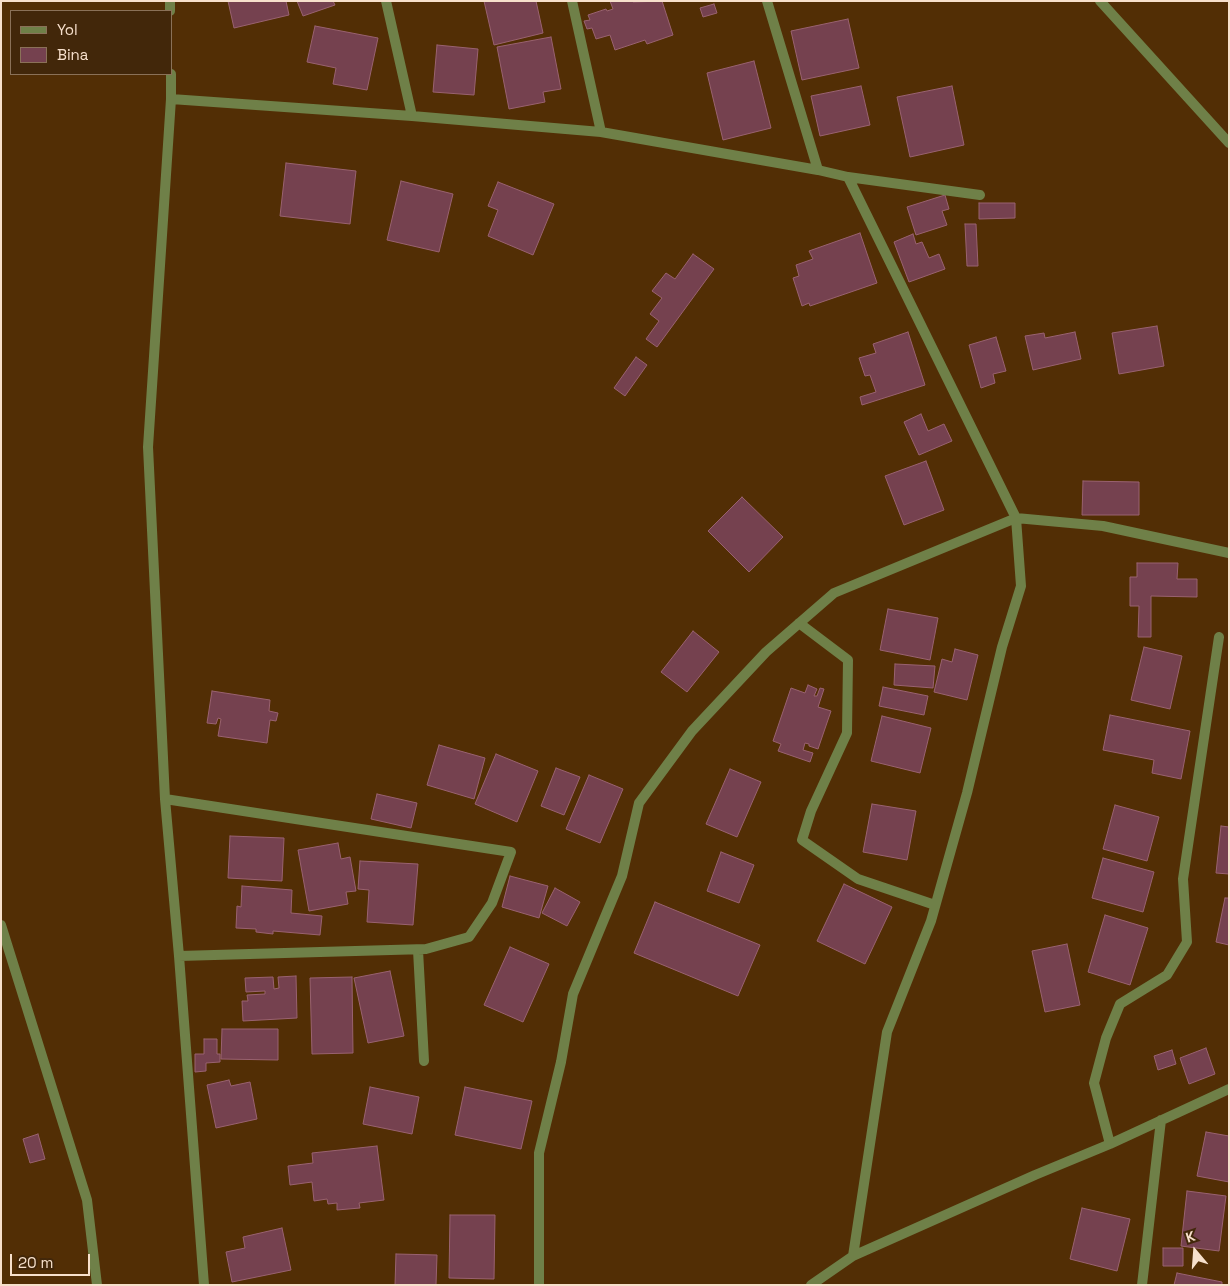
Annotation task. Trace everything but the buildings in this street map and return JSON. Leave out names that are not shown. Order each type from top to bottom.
[{"type":"street","points":[[386,1],[412,116]]},
{"type":"street","points":[[572,1],[601,132]]},
{"type":"street","points":[[767,1],[818,170]]},
{"type":"street","points":[[1100,1],[1229,143]]},
{"type":"street","points":[[171,75],[148,447],[165,799],[204,1285]]},
{"type":"street","points":[[171,99],[601,132],[818,170],[848,177],[980,195]]},
{"type":"street","points":[[848,177],[1016,518],[1021,586],[1002,647],[966,793],[931,921],[887,1032],[853,1256]]},
{"type":"street","points":[[540,1285],[540,1153],[561,1062],[573,994],[622,876],[639,803],[692,731],[766,652],[834,593],[1016,518],[1104,526],[1229,553]]},
{"type":"street","points":[[799,624],[848,660],[847,732],[811,811],[802,840],[858,879],[935,905]]},
{"type":"street","points":[[1110,1144],[1094,1083],[1106,1038],[1120,1004],[1167,975],[1187,942],[1183,879],[1219,637]]},
{"type":"street","points":[[165,799],[511,852],[492,904],[469,937],[418,950],[179,956]]},
{"type":"street","points":[[1,925],[87,1200],[97,1285]]},
{"type":"street","points":[[418,950],[424,1061]]},
{"type":"street","points":[[811,1285],[853,1256],[1229,1090]]},
{"type":"street","points":[[1142,1285],[1161,1120]]}]
